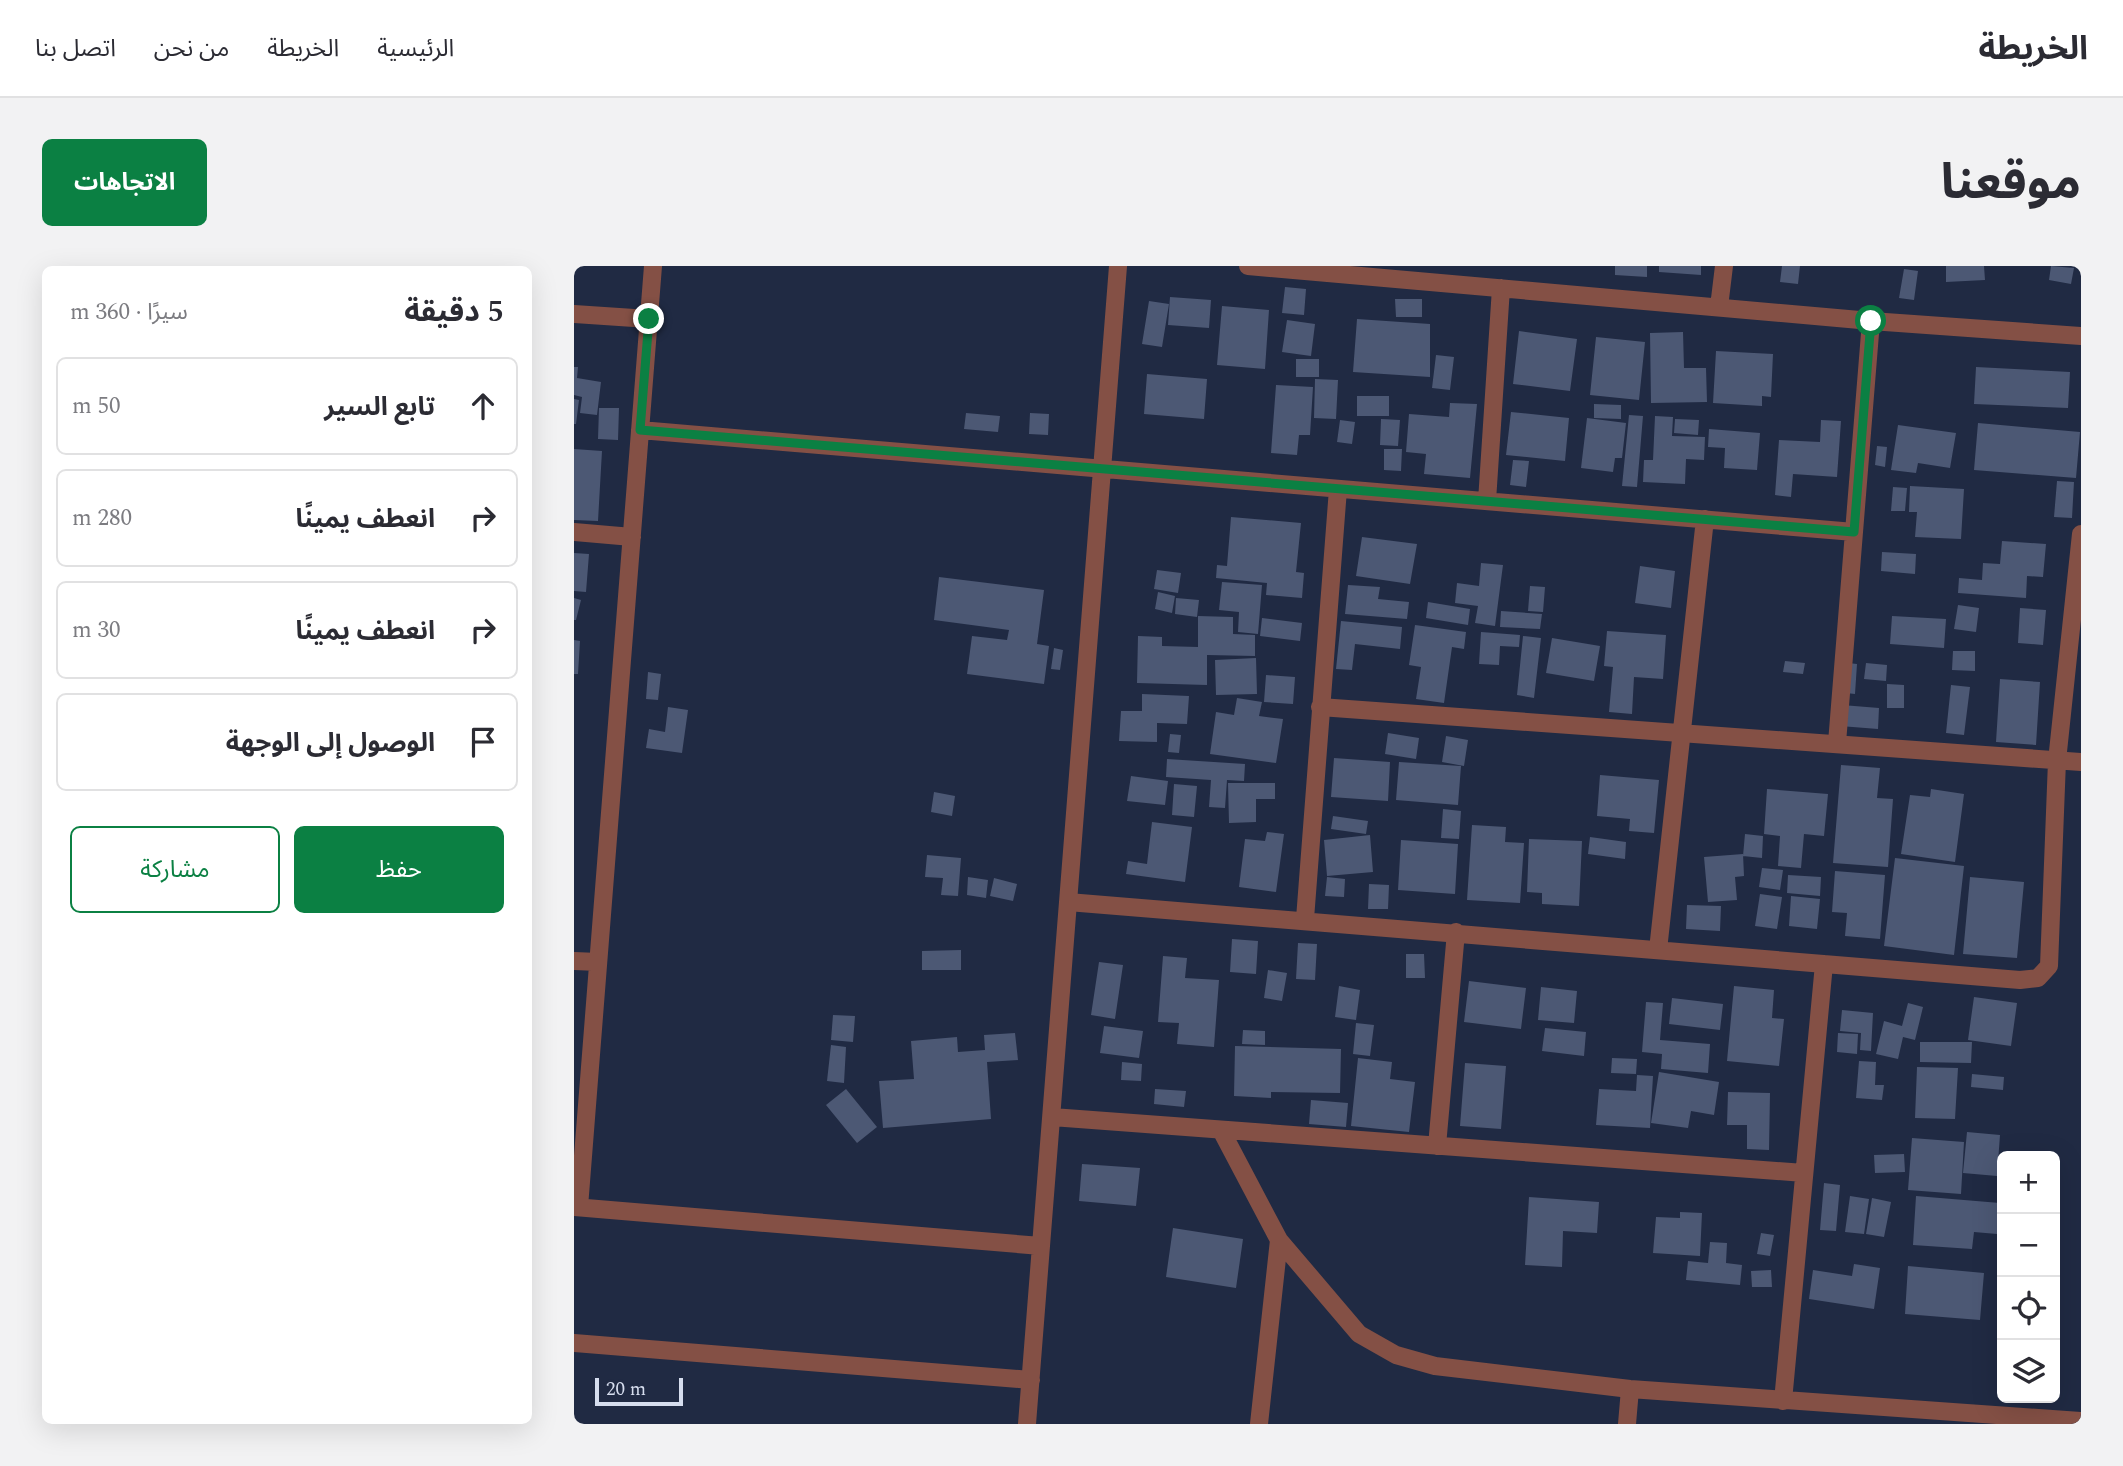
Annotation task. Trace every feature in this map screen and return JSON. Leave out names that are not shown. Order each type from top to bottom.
[{"type":"street","points":[[653,266],[577,1207],[1041,1246]]},
{"type":"street","points":[[1027,1424],[1118,266]]},
{"type":"street","points":[[1248,266],[1356,271],[1501,288],[1871,321],[2081,336]]},
{"type":"street","points":[[1719,307],[1724,266]]},
{"type":"street","points":[[1487,501],[1501,288]]},
{"type":"street","points":[[574,314],[649,319]]},
{"type":"street","points":[[1838,743],[1871,321]]},
{"type":"street","points":[[640,430],[1854,532]]},
{"type":"street","points":[[1304,919],[1338,489]]},
{"type":"street","points":[[1658,950],[1705,519]]},
{"type":"street","points":[[574,533],[632,537]]},
{"type":"street","points":[[1068,902],[1304,919],[2020,980],[2038,978],[2049,966],[2057,761],[2081,534]]},
{"type":"street","points":[[1320,707],[2081,762]]},
{"type":"street","points":[[1437,1146],[1456,932]]},
{"type":"street","points":[[574,961],[598,962]]},
{"type":"street","points":[[1783,1401],[1824,964]]},
{"type":"street","points":[[1052,1117],[1804,1173]]},
{"type":"street","points":[[1221,1130],[1279,1240],[1359,1334],[1396,1355],[1435,1366],[1630,1389],[2081,1421]]},
{"type":"street","points":[[1259,1424],[1279,1240]]},
{"type":"street","points":[[574,1343],[1031,1380]]},
{"type":"street","points":[[1627,1424],[1630,1389]]},
{"type":"building","points":[[1615,266],[1647,266],[1647,277],[1615,275]]},
{"type":"building","points":[[1659,266],[1701,266],[1701,275],[1659,272]]},
{"type":"building","points":[[1782,266],[1800,266],[1798,284],[1780,282]]},
{"type":"building","points":[[1946,266],[1984,266],[1985,280],[1946,282]]},
{"type":"building","points":[[2051,266],[2074,268],[2071,284],[2049,280]]},
{"type":"building","points":[[1904,269],[1918,271],[1914,300],[1899,298]]},
{"type":"building","points":[[1285,287],[1306,289],[1304,315],[1282,313]]},
{"type":"building","points":[[1170,297],[1211,300],[1209,328],[1168,325]]},
{"type":"building","points":[[1395,299],[1422,299],[1422,317],[1396,317]]},
{"type":"building","points":[[1149,301],[1169,304],[1162,347],[1142,344]]},
{"type":"building","points":[[1222,306],[1269,310],[1265,369],[1217,365]]},
{"type":"building","points":[[1357,319],[1430,324],[1430,377],[1353,372]]},
{"type":"building","points":[[1287,320],[1315,324],[1311,356],[1282,352]]},
{"type":"building","points":[[1519,331],[1577,339],[1570,391],[1513,384]]},
{"type":"building","points":[[1683,332],[1684,368],[1706,368],[1707,402],[1651,403],[1650,333]]},
{"type":"building","points":[[1596,337],[1645,342],[1639,400],[1590,395]]},
{"type":"building","points":[[1716,351],[1773,354],[1771,397],[1762,396],[1762,406],[1713,403]]},
{"type":"building","points":[[1436,355],[1454,357],[1450,390],[1432,388]]},
{"type":"building","points":[[1296,359],[1319,359],[1319,377],[1296,377]]},
{"type":"building","points":[[574,367],[578,367],[577,378],[601,382],[597,415],[580,413],[582,397],[574,395]]},
{"type":"building","points":[[1976,367],[2070,372],[2068,408],[1974,404]]},
{"type":"building","points":[[1147,374],[1207,379],[1204,419],[1144,414]]},
{"type":"building","points":[[1315,379],[1338,380],[1336,419],[1314,418]]},
{"type":"building","points":[[1276,385],[1313,387],[1310,435],[1299,435],[1297,455],[1271,453]]},
{"type":"building","points":[[1357,396],[1389,396],[1389,416],[1357,416]]},
{"type":"building","points":[[574,399],[579,400],[576,424],[574,424]]},
{"type":"building","points":[[1450,403],[1477,404],[1470,478],[1424,474],[1426,454],[1406,452],[1409,414],[1449,417]]},
{"type":"building","points":[[1594,404],[1621,405],[1621,419],[1594,418]]},
{"type":"building","points":[[599,408],[619,408],[618,440],[598,439]]},
{"type":"building","points":[[1511,412],[1569,418],[1565,461],[1506,455]]},
{"type":"building","points":[[966,413],[1000,416],[998,432],[964,429]]},
{"type":"building","points":[[1030,413],[1049,414],[1048,435],[1029,434]]},
{"type":"building","points":[[1629,415],[1643,416],[1637,487],[1622,486]]},
{"type":"building","points":[[1655,416],[1673,417],[1672,436],[1705,437],[1704,460],[1686,459],[1685,484],[1643,482],[1644,460],[1653,460]]},
{"type":"building","points":[[1587,418],[1626,423],[1622,458],[1615,458],[1613,472],[1581,468]]},
{"type":"building","points":[[1381,419],[1400,420],[1398,446],[1380,445]]},
{"type":"building","points":[[1675,419],[1699,420],[1698,435],[1674,433]]},
{"type":"building","points":[[1340,420],[1355,422],[1352,444],[1337,442]]},
{"type":"building","points":[[1821,420],[1841,421],[1837,477],[1793,474],[1791,497],[1775,495],[1779,440],[1820,442]]},
{"type":"building","points":[[1978,423],[2080,432],[2076,478],[1974,470]]},
{"type":"building","points":[[1898,425],[1956,433],[1950,468],[1918,463],[1916,473],[1891,470]]},
{"type":"building","points":[[1709,429],[1760,433],[1757,470],[1724,468],[1725,448],[1708,447]]},
{"type":"building","points":[[1877,446],[1887,447],[1885,467],[1875,465]]},
{"type":"building","points":[[574,449],[602,451],[598,521],[574,520]]},
{"type":"building","points":[[1384,449],[1402,449],[1401,471],[1384,470]]},
{"type":"building","points":[[1513,460],[1529,461],[1526,487],[1510,485]]},
{"type":"building","points":[[2057,481],[2074,482],[2072,518],[2054,517]]},
{"type":"building","points":[[1910,486],[1964,489],[1961,539],[1915,537],[1917,512],[1909,512]]},
{"type":"building","points":[[1893,487],[1907,488],[1905,511],[1891,511]]},
{"type":"building","points":[[1231,517],[1301,523],[1296,572],[1304,573],[1302,598],[1266,595],[1267,583],[1216,578],[1217,565],[1227,566]]},
{"type":"building","points":[[1362,537],[1417,544],[1410,584],[1356,576]]},
{"type":"building","points":[[2002,541],[2046,544],[2043,577],[2027,576],[2026,598],[1958,593],[1959,578],[1982,580],[1983,563],[2000,564]]},
{"type":"building","points":[[1882,552],[1916,554],[1915,574],[1881,571]]},
{"type":"building","points":[[574,553],[589,554],[586,592],[574,591]]},
{"type":"building","points":[[1481,563],[1503,565],[1495,626],[1475,623],[1478,606],[1455,603],[1457,583],[1479,586]]},
{"type":"building","points":[[1640,566],[1675,571],[1671,608],[1635,603]]},
{"type":"building","points":[[1157,570],[1181,573],[1178,593],[1154,589]]},
{"type":"building","points":[[939,577],[1044,590],[1037,644],[1049,646],[1044,684],[967,674],[972,636],[1007,640],[1009,630],[934,620]]},
{"type":"building","points":[[1222,582],[1262,585],[1258,634],[1238,632],[1239,612],[1219,610]]},
{"type":"building","points":[[1348,585],[1380,587],[1378,599],[1409,602],[1407,619],[1345,614]]},
{"type":"building","points":[[1530,586],[1545,587],[1543,612],[1528,611]]},
{"type":"building","points":[[1158,592],[1175,596],[1172,613],[1155,609]]},
{"type":"building","points":[[574,598],[581,600],[576,620],[574,620]]},
{"type":"building","points":[[1176,598],[1199,600],[1197,617],[1175,614]]},
{"type":"building","points":[[1428,602],[1470,609],[1468,625],[1426,618]]},
{"type":"building","points":[[1958,605],[1979,608],[1976,632],[1954,629]]},
{"type":"building","points":[[2020,608],[2046,610],[2043,645],[2018,643]]},
{"type":"building","points":[[1501,611],[1542,614],[1540,629],[1500,627]]},
{"type":"building","points":[[1198,616],[1233,617],[1233,634],[1255,635],[1255,656],[1207,655],[1207,685],[1137,683],[1138,636],[1162,637],[1162,646],[1198,647]]},
{"type":"building","points":[[1892,616],[1946,619],[1944,648],[1890,644]]},
{"type":"building","points":[[1262,618],[1302,623],[1300,641],[1260,636]]},
{"type":"building","points":[[1341,621],[1402,627],[1400,649],[1355,644],[1352,670],[1336,669]]},
{"type":"building","points":[[1415,625],[1466,632],[1464,649],[1452,647],[1444,703],[1416,699],[1421,667],[1409,665]]},
{"type":"building","points":[[1607,631],[1666,635],[1663,679],[1634,677],[1632,714],[1609,712],[1613,667],[1604,666]]},
{"type":"building","points":[[1481,632],[1520,635],[1519,647],[1500,646],[1499,665],[1479,664]]},
{"type":"building","points":[[1523,636],[1541,638],[1534,698],[1517,695]]},
{"type":"building","points":[[1552,638],[1600,646],[1594,681],[1546,673]]},
{"type":"building","points":[[574,640],[580,641],[578,674],[574,674]]},
{"type":"building","points":[[1054,648],[1063,650],[1060,670],[1051,669]]},
{"type":"building","points":[[1953,651],[1975,651],[1975,671],[1952,670]]},
{"type":"building","points":[[1256,658],[1257,694],[1216,695],[1215,660]]},
{"type":"building","points":[[1785,661],[1805,663],[1803,674],[1783,672]]},
{"type":"building","points":[[1839,662],[1857,664],[1855,694],[1837,692]]},
{"type":"building","points":[[1866,663],[1887,665],[1886,681],[1864,679]]},
{"type":"building","points":[[648,672],[661,674],[658,700],[646,699]]},
{"type":"building","points":[[1266,675],[1295,677],[1293,704],[1264,702]]},
{"type":"building","points":[[2000,679],[2040,682],[2036,745],[1996,742]]},
{"type":"building","points":[[1887,684],[1904,685],[1904,708],[1887,708]]},
{"type":"building","points":[[1951,685],[1970,687],[1964,735],[1946,733]]},
{"type":"building","points":[[1142,694],[1189,696],[1187,724],[1157,723],[1157,742],[1119,741],[1121,711],[1142,711]]},
{"type":"building","points":[[1237,698],[1262,702],[1259,716],[1283,719],[1276,763],[1210,754],[1216,712],[1234,715]]},
{"type":"building","points":[[1842,705],[1879,708],[1878,729],[1840,726]]},
{"type":"building","points":[[668,707],[688,710],[682,753],[646,748],[649,729],[665,732]]},
{"type":"building","points":[[1388,733],[1419,738],[1416,759],[1385,754]]},
{"type":"building","points":[[1170,734],[1181,735],[1179,753],[1168,752]]},
{"type":"building","points":[[1446,736],[1468,740],[1464,766],[1442,762]]},
{"type":"building","points":[[1334,758],[1390,762],[1388,801],[1331,797]]},
{"type":"building","points":[[1167,759],[1245,764],[1244,781],[1227,780],[1225,808],[1209,807],[1211,780],[1166,777]]},
{"type":"building","points":[[1399,762],[1461,766],[1458,805],[1396,800]]},
{"type":"building","points":[[1841,765],[1880,768],[1877,798],[1893,799],[1888,867],[1833,863]]},
{"type":"building","points":[[1600,775],[1659,780],[1654,833],[1629,831],[1630,819],[1597,816]]},
{"type":"building","points":[[1131,776],[1168,781],[1165,805],[1127,801]]},
{"type":"building","points":[[1228,783],[1275,783],[1275,799],[1256,799],[1256,822],[1229,823]]},
{"type":"building","points":[[1174,784],[1197,786],[1194,817],[1172,815]]},
{"type":"building","points":[[1767,789],[1828,794],[1824,836],[1804,834],[1801,868],[1778,866],[1780,836],[1764,834]]},
{"type":"building","points":[[1931,789],[1964,794],[1955,862],[1901,854],[1910,795],[1930,797]]},
{"type":"building","points":[[934,792],[955,796],[952,816],[931,812]]},
{"type":"building","points":[[1443,809],[1461,811],[1459,839],[1441,838]]},
{"type":"building","points":[[1333,816],[1368,821],[1366,834],[1331,829]]},
{"type":"building","points":[[1152,822],[1192,827],[1185,882],[1126,874],[1128,861],[1147,864]]},
{"type":"building","points":[[1472,825],[1506,827],[1505,842],[1524,843],[1520,903],[1467,900]]},
{"type":"building","points":[[1267,832],[1284,834],[1276,892],[1239,887],[1245,839],[1265,841]]},
{"type":"building","points":[[1745,834],[1763,836],[1762,858],[1743,856]]},
{"type":"building","points":[[1370,835],[1373,872],[1327,876],[1324,840]]},
{"type":"building","points":[[1590,837],[1626,842],[1625,859],[1588,854]]},
{"type":"building","points":[[1529,839],[1582,841],[1579,906],[1542,904],[1542,893],[1527,892]]},
{"type":"building","points":[[1401,840],[1458,844],[1455,894],[1398,890]]},
{"type":"building","points":[[1743,854],[1744,876],[1735,877],[1737,900],[1708,902],[1704,857]]},
{"type":"building","points":[[927,855],[961,858],[958,896],[941,895],[943,878],[925,877]]},
{"type":"building","points":[[1895,858],[1964,866],[1954,955],[1884,946]]},
{"type":"building","points":[[1762,868],[1783,870],[1780,890],[1759,887]]},
{"type":"building","points":[[1835,871],[1885,875],[1880,939],[1845,936],[1847,913],[1832,912]]},
{"type":"building","points":[[1788,875],[1821,877],[1820,896],[1787,893]]},
{"type":"building","points":[[968,877],[988,880],[986,898],[967,895]]},
{"type":"building","points":[[1327,877],[1345,879],[1344,897],[1325,896]]},
{"type":"building","points":[[1970,877],[2024,882],[2017,958],[1963,954]]},
{"type":"building","points":[[994,878],[1017,884],[1013,901],[990,896]]},
{"type":"building","points":[[1369,884],[1389,885],[1388,909],[1368,909]]},
{"type":"building","points":[[1760,894],[1782,897],[1777,929],[1755,926]]},
{"type":"building","points":[[1791,896],[1820,899],[1817,929],[1789,926]]},
{"type":"building","points":[[1687,905],[1721,906],[1720,931],[1686,929]]},
{"type":"building","points":[[1232,939],[1258,941],[1256,974],[1230,972]]},
{"type":"building","points":[[1298,943],[1317,944],[1315,980],[1296,979]]},
{"type":"building","points":[[961,950],[961,970],[922,970],[922,951]]},
{"type":"building","points":[[1406,954],[1424,954],[1425,978],[1406,978]]},
{"type":"building","points":[[1163,956],[1187,958],[1185,978],[1219,980],[1214,1047],[1177,1044],[1179,1023],[1158,1022]]},
{"type":"building","points":[[1099,962],[1123,965],[1115,1019],[1091,1015]]},
{"type":"building","points":[[1268,970],[1287,973],[1282,1001],[1264,998]]},
{"type":"building","points":[[1469,981],[1526,988],[1521,1029],[1464,1022]]},
{"type":"building","points":[[1339,986],[1360,990],[1356,1020],[1335,1017]]},
{"type":"building","points":[[1734,986],[1774,990],[1772,1018],[1784,1019],[1779,1066],[1727,1061]]},
{"type":"building","points":[[1541,987],[1577,991],[1574,1023],[1538,1020]]},
{"type":"building","points":[[1974,997],[2017,1003],[2011,1046],[1968,1040]]},
{"type":"building","points":[[1672,998],[1723,1004],[1720,1030],[1669,1024]]},
{"type":"building","points":[[1646,1002],[1663,1003],[1660,1040],[1710,1044],[1708,1073],[1661,1069],[1662,1054],[1642,1052]]},
{"type":"building","points":[[1908,1003],[1923,1007],[1915,1040],[1903,1037],[1898,1059],[1876,1054],[1884,1021],[1902,1026]]},
{"type":"building","points":[[1842,1010],[1873,1013],[1871,1051],[1860,1050],[1861,1033],[1840,1031]]},
{"type":"building","points":[[833,1015],[855,1016],[853,1042],[831,1040]]},
{"type":"building","points":[[1356,1023],[1374,1025],[1370,1056],[1353,1054]]},
{"type":"building","points":[[1104,1026],[1143,1031],[1139,1058],[1100,1053]]},
{"type":"building","points":[[1545,1028],[1586,1032],[1584,1056],[1542,1051]]},
{"type":"building","points":[[1243,1030],[1265,1031],[1265,1045],[1242,1044]]},
{"type":"building","points":[[1015,1033],[1018,1060],[987,1062],[991,1119],[883,1128],[879,1081],[914,1079],[911,1041],[957,1037],[958,1052],[985,1050],[984,1035]]},
{"type":"building","points":[[1838,1033],[1858,1034],[1857,1054],[1837,1052]]},
{"type":"building","points":[[1920,1042],[1972,1042],[1971,1063],[1920,1062]]},
{"type":"building","points":[[831,1045],[846,1047],[844,1083],[827,1081]]},
{"type":"building","points":[[1235,1046],[1341,1049],[1340,1093],[1271,1092],[1271,1098],[1234,1096]]},
{"type":"building","points":[[1358,1058],[1392,1062],[1390,1079],[1415,1082],[1409,1132],[1351,1126]]},
{"type":"building","points":[[1612,1058],[1637,1059],[1636,1074],[1611,1073]]},
{"type":"building","points":[[1859,1061],[1876,1062],[1875,1085],[1884,1085],[1882,1100],[1856,1098]]},
{"type":"building","points":[[1122,1062],[1142,1064],[1141,1081],[1121,1080]]},
{"type":"building","points":[[1465,1063],[1506,1066],[1501,1129],[1460,1126]]},
{"type":"building","points":[[1917,1067],[1958,1068],[1955,1119],[1915,1118]]},
{"type":"building","points":[[1659,1072],[1719,1082],[1714,1115],[1691,1111],[1688,1128],[1651,1123]]},
{"type":"building","points":[[1972,1074],[2004,1077],[2003,1090],[1971,1087]]},
{"type":"building","points":[[1637,1075],[1653,1076],[1650,1128],[1596,1125],[1599,1089],[1636,1091]]},
{"type":"building","points":[[846,1089],[877,1127],[857,1143],[826,1105]]},
{"type":"building","points":[[1155,1089],[1186,1091],[1184,1107],[1154,1104]]},
{"type":"building","points":[[1728,1092],[1770,1093],[1769,1150],[1747,1149],[1747,1125],[1727,1125]]},
{"type":"building","points":[[1311,1100],[1348,1103],[1346,1127],[1309,1124]]},
{"type":"building","points":[[1967,1132],[2000,1135],[1997,1176],[1963,1173]]},
{"type":"building","points":[[1912,1138],[1964,1142],[1961,1194],[1908,1190]]},
{"type":"building","points":[[1904,1154],[1905,1172],[1875,1173],[1874,1155]]},
{"type":"building","points":[[1082,1164],[1140,1168],[1136,1206],[1079,1201]]},
{"type":"building","points":[[1824,1183],[1840,1185],[1836,1231],[1820,1230]]},
{"type":"building","points":[[1850,1196],[1869,1199],[1864,1234],[1845,1232]]},
{"type":"building","points":[[1916,1196],[1997,1203],[1997,1234],[1974,1232],[1972,1249],[1913,1245]]},
{"type":"building","points":[[1529,1197],[1599,1202],[1597,1233],[1563,1231],[1562,1267],[1525,1265]]},
{"type":"building","points":[[1872,1198],[1891,1202],[1884,1237],[1866,1234]]},
{"type":"building","points":[[1680,1212],[1702,1213],[1700,1256],[1653,1253],[1656,1217],[1680,1218]]},
{"type":"building","points":[[1173,1228],[1243,1239],[1236,1288],[1166,1277]]},
{"type":"building","points":[[1761,1233],[1774,1235],[1770,1256],[1757,1254]]},
{"type":"building","points":[[1710,1242],[1727,1243],[1726,1263],[1742,1265],[1740,1285],[1686,1280],[1688,1261],[1708,1263]]},
{"type":"building","points":[[1854,1264],[1880,1268],[1874,1309],[1809,1299],[1813,1270],[1852,1276]]},
{"type":"building","points":[[1908,1266],[1984,1273],[1980,1320],[1905,1314]]},
{"type":"building","points":[[1771,1270],[1772,1287],[1752,1287],[1751,1271]]},
{"type":"route","points":[[649,319],[640,430],[1854,532],[1871,321]]}]
